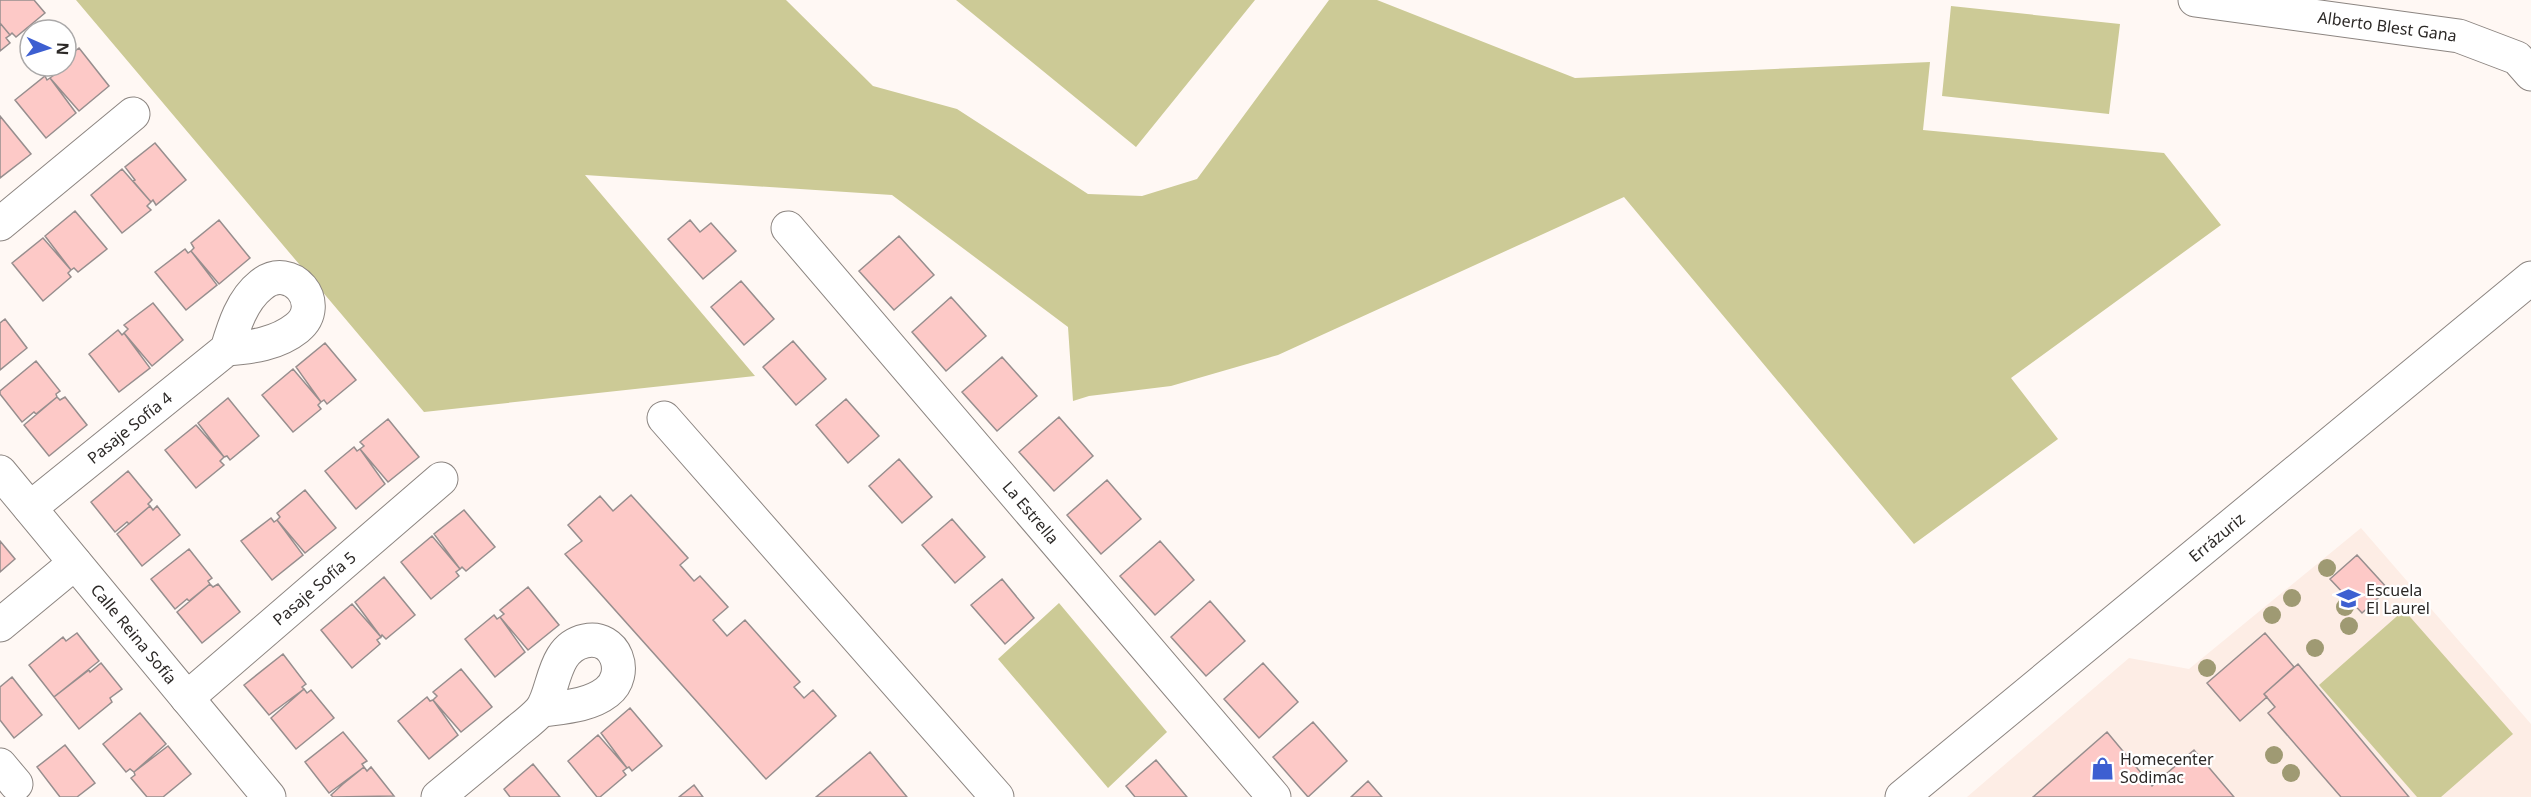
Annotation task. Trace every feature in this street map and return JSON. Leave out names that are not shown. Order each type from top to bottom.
[{"type":"street","name":"Alberto Blest Gana","points":[[2195,0],[2458,36],[2517,58],[2531,74]]},
{"type":"street","points":[[0,224],[133,114]]},
{"type":"street","name":"La Estrella","points":[[788,228],[1274,797]]},
{"type":"street","name":"Errázuriz","points":[[1902,797],[2531,278]]},
{"type":"street","name":"Pasaje Sofía 4","points":[[30,508],[227,349]]},
{"type":"street","points":[[664,418],[997,797]]},
{"type":"street","name":"Calle Reina Sofía","points":[[0,472],[269,797]]},
{"type":"street","name":"Pasaje Sofía 5","points":[[187,698],[441,479]]},
{"type":"street","points":[[0,626],[75,563]]},
{"type":"street","points":[[438,797],[542,710]]},
{"type":"shaded area","points":[[76,0],[786,0],[873,86],[957,109],[1088,194],[1142,196],[1197,179],[1329,0],[1377,0],[1575,78],[1930,62],[1923,130],[2164,153],[2221,225],[2011,378],[2058,439],[1914,544],[1624,197],[1278,355],[1171,386],[1089,396],[1073,401],[1068,327],[892,195],[585,175],[755,376],[424,412]]},
{"type":"shaded area","points":[[956,0],[1255,0],[1136,147]]},
{"type":"shaded area","points":[[1951,6],[2120,24],[2109,114],[1942,96]]},
{"type":"shaded area","name":"Escuela El Laurel","points":[[2361,528],[2531,724],[2531,797],[1967,797],[2129,658],[2189,669]]},
{"type":"shaded area","points":[[1059,603],[1167,732],[1108,788],[998,659]]},
{"type":"shaded area","points":[[2404,610],[2513,734],[2441,797],[2417,797],[2319,685]]},
{"type":"building","points":[[0,0],[34,0],[45,13],[39,18],[18,18],[18,35],[16,37],[12,33],[10,35],[0,23]]},
{"type":"building","points":[[0,23],[10,35],[6,38],[10,43],[0,51]]},
{"type":"building","points":[[78,49],[109,86],[79,111],[50,78],[78,78]]},
{"type":"building","points":[[42,78],[47,80],[50,78],[76,113],[46,138],[15,100]]},
{"type":"building","points":[[0,116],[31,154],[0,178]]},
{"type":"building","points":[[155,143],[186,180],[156,205],[133,181],[135,180],[125,167]]},
{"type":"building","points":[[122,169],[151,202],[147,206],[151,210],[122,233],[91,195]]},
{"type":"building","points":[[75,211],[107,249],[78,272],[74,268],[71,270],[45,236]]},
{"type":"building","points":[[219,220],[250,258],[219,284],[191,251],[194,248],[191,243]]},
{"type":"building","points":[[690,220],[700,232],[711,223],[736,251],[703,279],[668,239]]},
{"type":"building","points":[[899,236],[934,275],[894,310],[859,271]]},
{"type":"building","points":[[43,238],[71,270],[68,273],[71,277],[43,301],[12,263]]},
{"type":"building","points":[[185,249],[188,253],[191,251],[217,285],[186,310],[155,272]]},
{"type":"building","points":[[741,281],[774,319],[744,345],[711,307]]},
{"type":"building","points":[[951,297],[986,336],[946,371],[912,332]]},
{"type":"building","points":[[153,303],[183,340],[152,366],[124,333],[128,329],[124,325]]},
{"type":"building","points":[[5,319],[27,348],[0,370],[0,323]]},
{"type":"building","points":[[118,330],[122,335],[124,333],[150,368],[119,392],[89,354]]},
{"type":"building","points":[[793,341],[826,379],[796,405],[763,367]]},
{"type":"building","points":[[325,343],[356,380],[327,404],[324,400],[321,402],[296,367]]},
{"type":"building","points":[[1002,357],[1037,396],[997,431],[962,392]]},
{"type":"building","points":[[36,361],[60,391],[56,394],[57,397],[22,422],[0,391]]},
{"type":"building","points":[[293,369],[321,402],[318,405],[321,409],[293,432],[262,395]]},
{"type":"building","points":[[57,397],[60,400],[65,397],[87,425],[49,456],[24,425]]},
{"type":"building","points":[[228,398],[259,436],[230,460],[227,456],[224,457],[198,423]]},
{"type":"building","points":[[846,399],[879,436],[848,463],[816,425]]},
{"type":"building","points":[[1059,417],[1093,456],[1054,491],[1019,452]]},
{"type":"building","points":[[388,419],[419,457],[388,482],[360,449],[364,446],[360,442]]},
{"type":"building","points":[[196,425],[224,457],[220,461],[224,465],[196,488],[165,450]]},
{"type":"building","points":[[354,447],[357,451],[360,449],[385,484],[356,509],[325,471]]},
{"type":"building","points":[[899,459],[932,497],[902,523],[869,486]]},
{"type":"building","points":[[128,471],[152,500],[148,504],[150,506],[129,524],[127,522],[115,532],[91,502]]},
{"type":"building","points":[[1107,480],[1141,519],[1101,554],[1067,515]]},
{"type":"building","points":[[305,490],[336,528],[305,553],[277,520],[280,517],[277,513]]},
{"type":"building","points":[[631,495],[688,558],[680,565],[694,581],[700,576],[728,607],[713,620],[727,636],[745,620],[800,682],[794,687],[804,698],[813,690],[836,716],[766,779],[565,554],[582,541],[568,525],[600,496],[613,511]]},
{"type":"building","points":[[150,506],[153,510],[157,506],[180,535],[142,566],[117,534]]},
{"type":"building","points":[[464,510],[495,547],[466,571],[462,567],[460,569],[434,534]]},
{"type":"building","points":[[271,518],[274,522],[277,520],[303,555],[272,580],[241,541]]},
{"type":"building","points":[[952,519],[985,557],[955,583],[922,545]]},
{"type":"building","points":[[432,536],[460,569],[456,572],[459,576],[431,599],[401,562]]},
{"type":"building","points":[[0,541],[15,559],[0,572]]},
{"type":"building","points":[[1160,541],[1194,580],[1155,615],[1120,576]]},
{"type":"building","points":[[189,549],[212,578],[208,581],[210,584],[175,609],[151,579]]},
{"type":"building","points":[[2357,555],[2388,589],[2362,613],[2330,579]]},
{"type":"building","points":[[384,577],[415,615],[386,639],[382,635],[381,637],[355,602]]},
{"type":"building","points":[[1002,579],[1034,618],[1005,644],[971,605]]},
{"type":"building","points":[[210,584],[213,587],[218,584],[240,612],[202,643],[177,612]]},
{"type":"building","points":[[528,587],[559,625],[528,650],[500,617],[504,614],[500,610]]},
{"type":"building","points":[[1210,601],[1245,641],[1206,676],[1171,637]]},
{"type":"building","points":[[352,604],[381,637],[377,640],[380,644],[352,668],[321,630]]},
{"type":"building","points":[[494,615],[497,619],[500,617],[525,652],[495,677],[465,639]]},
{"type":"building","points":[[77,633],[99,661],[54,697],[29,665],[63,637],[66,641]]},
{"type":"building","points":[[2265,633],[2294,667],[2264,694],[2267,697],[2240,721],[2207,683]]},
{"type":"building","points":[[283,654],[306,684],[302,687],[304,689],[269,715],[244,685]]},
{"type":"building","points":[[101,663],[122,689],[110,698],[112,702],[79,729],[54,697]]},
{"type":"building","points":[[1263,663],[1298,702],[1259,738],[1224,699]]},
{"type":"building","points":[[2298,664],[2409,797],[2341,797],[2268,713],[2275,707],[2264,694]]},
{"type":"building","points":[[461,669],[492,707],[461,732],[433,700],[437,696],[433,692]]},
{"type":"building","points":[[12,677],[42,715],[14,738],[0,720],[0,687]]},
{"type":"building","points":[[304,689],[307,693],[311,690],[334,718],[296,749],[271,718]]},
{"type":"building","points":[[427,697],[430,701],[433,700],[458,735],[429,759],[398,721]]},
{"type":"building","points":[[630,708],[662,746],[632,771],[629,767],[627,768],[601,733]]},
{"type":"building","points":[[140,713],[166,744],[134,772],[130,769],[126,772],[103,744]]},
{"type":"building","points":[[1313,722],[1347,761],[1308,797],[1273,757]]},
{"type":"building","points":[[343,732],[367,761],[362,764],[364,767],[329,793],[305,762]]},
{"type":"building","name":"Homecenter Sodimac","points":[[2107,732],[2152,786],[2194,750],[2234,797],[2033,797]]},
{"type":"building","points":[[598,735],[627,768],[623,771],[626,775],[600,797],[597,797],[568,761]]},
{"type":"building","points":[[65,745],[95,783],[77,797],[60,797],[37,767]]},
{"type":"building","points":[[168,746],[191,774],[163,797],[147,797],[131,778],[135,775],[134,772]]},
{"type":"building","points":[[870,752],[907,797],[816,797]]},
{"type":"building","points":[[1156,760],[1187,797],[1135,797],[1126,786]]},
{"type":"building","points":[[533,764],[560,797],[510,797],[504,789]]},
{"type":"building","points":[[364,767],[367,771],[371,767],[394,796],[333,797],[331,795],[343,784]]},
{"type":"building","points":[[1368,781],[1382,797],[1351,797]]},
{"type":"building","points":[[694,785],[703,797],[679,797]]},
{"type":"place","name":"Escuela El Laurel","points":[[2348,599]]},
{"type":"place","name":"Homecenter Sodimac","points":[[2102,768]]}]
